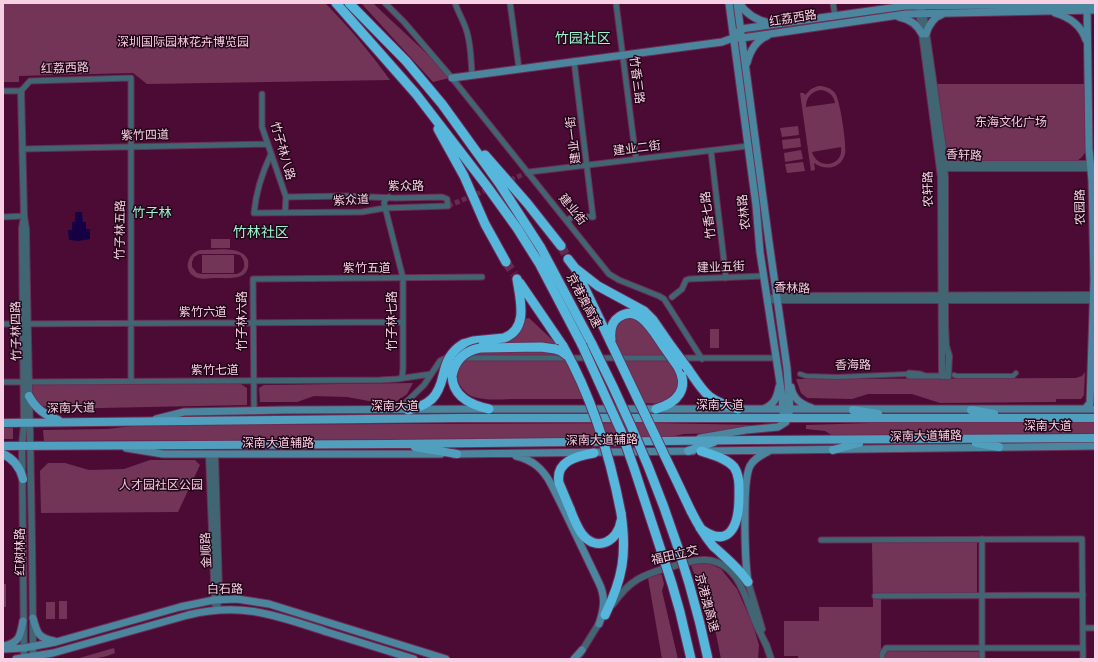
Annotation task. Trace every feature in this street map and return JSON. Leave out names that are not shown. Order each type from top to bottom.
[{"type":"highway","name":"京港澳高速","points":[[336,3],[416,94],[465,156],[517,228],[546,276],[582,345],[621,430],[672,584],[691,659]]},
{"type":"highway","name":"京港澳高速","points":[[350,3],[406,62],[442,104],[499,183],[544,254],[592,344],[634,430],[673,531],[692,592],[708,659]]},
{"type":"highway","points":[[416,94],[457,162],[485,224],[506,262]]},
{"type":"highway","points":[[442,104],[527,202],[561,246]]},
{"type":"highway","points":[[568,259],[585,277],[601,288],[644,311],[653,320],[678,367],[682,381],[680,395],[671,404],[656,409]]},
{"type":"highway","points":[[575,268],[700,528],[714,546],[739,569],[748,582]]},
{"type":"highway","points":[[489,409],[472,404],[462,398],[447,376],[445,365],[450,356],[463,344],[473,341],[504,338],[516,330],[520,322],[521,310],[515,276],[559,347],[572,362],[588,399],[612,473],[621,513],[624,544],[618,585],[605,615]]},
{"type":"highway","points":[[611,343],[611,330],[613,322],[620,316],[630,313],[635,314],[643,319],[668,346],[710,398],[719,403],[738,409]]},
{"type":"highway","points":[[408,410],[421,406],[431,400],[455,364],[462,355],[468,351],[480,348],[559,347]]},
{"type":"highway","points":[[700,528],[707,533],[719,537],[730,534],[742,509],[742,485],[737,472],[721,458],[701,451]]},
{"type":"highway","points":[[594,453],[575,457],[565,463],[555,484],[567,509],[582,534],[590,540],[598,543],[608,542],[616,534],[620,526],[621,513]]},
{"type":"main road","name":"农林路","points":[[729,3],[756,205],[760,252],[786,414]]},
{"type":"main road","name":"农林路","points":[[738,3],[787,368],[786,414]]},
{"type":"main road","points":[[738,3],[744,10],[756,19],[779,24]]},
{"type":"main road","points":[[895,7],[904,3]]},
{"type":"main road","points":[[944,3],[955,5]]},
{"type":"main road","name":"红荔西路","points":[[741,29],[920,4],[1048,6],[1087,6],[1095,4]]},
{"type":"main road","name":"红荔西路","points":[[452,78],[722,42],[733,38],[742,38],[889,16],[1048,6]]},
{"type":"main road","points":[[1048,6],[1075,23],[1084,35],[1087,43]]},
{"type":"main road","name":"红荔西路","points":[[1087,6],[1095,10]]},
{"type":"main road","name":"农园路","points":[[1085,409],[1090,403],[1093,381],[1094,336],[1093,166],[1089,149],[1087,6]]},
{"type":"main road","points":[[889,16],[907,19],[916,25],[924,34],[929,25],[936,18],[947,13]]},
{"type":"main road","points":[[733,38],[741,29]]},
{"type":"main road","points":[[746,69],[750,52],[755,45],[762,38],[776,33]]},
{"type":"main road","points":[[776,358],[780,352],[774,308],[777,299]]},
{"type":"main road","points":[[787,368],[793,395],[805,406],[818,410]]},
{"type":"main road","points":[[762,410],[767,408],[776,399],[780,383]]},
{"type":"main road","points":[[29,396],[38,409],[48,416],[63,422]]},
{"type":"main road","points":[[459,418],[489,409]]},
{"type":"main road","points":[[150,421],[184,412],[254,410],[738,409],[762,410],[786,414],[818,410],[1095,409]]},
{"type":"main road","points":[[853,410],[899,418]]},
{"type":"main road","points":[[971,410],[1010,418]]},
{"type":"main road","name":"深南大道","points":[[689,440],[746,430],[774,428],[783,425],[786,414]]},
{"type":"main road","name":"深南大道","points":[[6,422],[786,414],[899,418],[1095,418]]},
{"type":"main road","name":"深南大道","points":[[3,446],[110,444],[390,444],[689,440],[1095,438]]},
{"type":"main road","points":[[960,439],[999,447]]},
{"type":"main road","points":[[688,451],[724,440]]},
{"type":"main road","points":[[833,450],[871,440]]},
{"type":"main road","name":"深南大道辅路","points":[[110,444],[163,454],[212,455],[594,453],[1095,446]]},
{"type":"main road","points":[[390,444],[456,454]]},
{"type":"main road","points":[[742,485],[752,463],[756,458],[771,450]]},
{"type":"main road","points":[[502,453],[522,457],[534,463],[555,484]]},
{"type":"main road","points":[[3,454],[17,464],[23,479]]},
{"type":"main road","points":[[567,509],[604,594],[599,624]]},
{"type":"main road","points":[[742,509],[748,582]]},
{"type":"main road","name":"白石路","points":[[3,648],[24,648],[56,642],[180,607],[216,599],[237,599],[269,604],[446,659]]},
{"type":"main road","name":"白石路","points":[[16,659],[33,658],[53,653],[188,615],[216,610],[246,610],[277,616],[414,659]]},
{"type":"main road","points":[[33,618],[36,630],[40,637],[56,642]]},
{"type":"main road","points":[[3,648],[17,640],[20,635],[23,621]]},
{"type":"main road","points":[[574,659],[582,650]]},
{"type":"main road","points":[[44,659],[53,653]]},
{"type":"street","name":"建业街","points":[[385,3],[404,22],[452,78],[612,276],[664,299]]},
{"type":"street","points":[[455,3],[457,11],[466,27],[470,42],[472,75]]},
{"type":"street","points":[[510,3],[519,69]]},
{"type":"street","name":"竹香三路","points":[[616,3],[636,160]]},
{"type":"street","points":[[833,3],[835,16]]},
{"type":"street","name":"农轩路","points":[[920,4],[943,166],[941,177],[946,346],[949,356],[946,374]]},
{"type":"street","name":"建业一街","points":[[567,220],[575,216],[593,217],[574,62]]},
{"type":"street","name":"红荔西路","points":[[3,91],[21,90],[30,81],[131,78]]},
{"type":"street","name":"竹子林五路","points":[[131,78],[131,381]]},
{"type":"street","name":"竹子林四路","points":[[21,90],[24,216],[26,229],[25,324],[27,422]]},
{"type":"street","name":"竹子林八路","points":[[262,94],[262,127],[286,197],[285,213]]},
{"type":"street","name":"紫竹四道","points":[[22,149],[268,144]]},
{"type":"street","name":"建业二街","points":[[529,172],[748,146]]},
{"type":"street","name":"竹香七路","points":[[711,150],[726,278]]},
{"type":"street","name":"紫众道","points":[[271,154],[262,173],[254,213],[362,212],[386,208],[448,206]]},
{"type":"street","name":"香轩路","points":[[943,166],[1093,166]]},
{"type":"street","name":"紫众路","points":[[286,197],[442,197],[447,199],[448,206]]},
{"type":"street","name":"竹子林七路","points":[[389,197],[384,203],[403,278],[402,378]]},
{"type":"street","points":[[3,217],[24,216]]},
{"type":"street","name":"建业五街","points":[[664,299],[669,296],[672,297],[682,289],[686,280],[689,279],[764,276]]},
{"type":"street","name":"紫竹五道","points":[[253,279],[482,277]]},
{"type":"street","name":"竹子林六路","points":[[253,279],[254,410]]},
{"type":"street","name":"农轩路","points":[[945,298],[946,374]]},
{"type":"street","name":"香林路","points":[[767,300],[1094,298]]},
{"type":"street","points":[[664,299],[702,359]]},
{"type":"street","name":"紫竹六道","points":[[3,324],[403,322]]},
{"type":"street","points":[[398,410],[424,385],[440,361],[448,358],[776,358]]},
{"type":"street","points":[[926,376],[946,374],[957,376],[1013,376],[1016,373]]},
{"type":"street","name":"紫竹七道","points":[[3,382],[380,380],[431,374]]},
{"type":"street","name":"香海路","points":[[800,374],[806,376],[832,377],[907,374]]},
{"type":"street","name":"竹子林四路","points":[[26,382],[29,396],[26,445]]},
{"type":"street","name":"红树林路","points":[[24,659],[23,479],[26,445]]},
{"type":"street","name":"红树林路","points":[[26,445],[33,618],[33,658]]},
{"type":"street","name":"金顺路","points":[[212,455],[216,610]]},
{"type":"street","points":[[982,539],[982,659]]},
{"type":"street","points":[[821,540],[1082,539],[1083,659]]},
{"type":"street","name":"福田立交","points":[[579,659],[582,650],[605,615],[628,586],[648,573],[693,561],[706,560],[714,561],[727,567],[737,578],[744,591],[767,647]]},
{"type":"street","name":"福田立交","points":[[748,582],[771,659]]},
{"type":"street","points":[[875,596],[1083,595]]},
{"type":"street","points":[[1083,628],[1095,628]]},
{"type":"street","points":[[882,659],[882,654],[886,648],[1083,648]]},
{"type":"green space","name":"深圳国际园林花卉博览园","points":[[3,3],[325,3],[359,40],[390,80],[147,84],[133,73],[19,76],[19,82],[3,82]]},
{"type":"green space","points":[[361,3],[373,3],[449,78],[433,82]]},
{"type":"green space","name":"东海文化广场","points":[[935,84],[1085,84],[1087,149],[1085,154],[1074,163],[963,162],[951,159],[945,150]]},
{"type":"green space","points":[[818,86],[823,86],[835,93],[841,113],[845,154],[840,163],[836,166],[828,168],[818,166],[814,163],[815,170],[811,171],[800,93],[804,93],[805,95],[811,89]],"holes":[[[821,90],[831,94],[835,103],[806,107],[808,97]],[[841,147],[839,158],[830,164],[819,162],[812,152]]]},
{"type":"green space","points":[[798,126],[799,135],[782,137],[780,128]]},
{"type":"green space","points":[[800,138],[801,147],[783,149],[782,140]]},
{"type":"green space","points":[[801,150],[803,159],[785,162],[784,153]]},
{"type":"green space","points":[[803,162],[805,171],[787,173],[785,164]]},
{"type":"green space","points":[[211,239],[230,239],[230,248],[211,248]]},
{"type":"green space","points":[[220,249],[234,250],[245,255],[248,260],[248,267],[243,275],[238,277],[197,278],[191,274],[188,266],[190,258],[196,251]],"holes":[[[199,254],[240,255],[244,264],[243,270],[237,274],[202,274],[197,273],[192,267],[194,257]]]},
{"type":"green space","points":[[202,255],[234,255],[234,273],[202,273]]},
{"type":"green space","points":[[625,317],[635,318],[649,331],[678,376],[678,395],[660,404],[644,403],[613,337],[614,325]]},
{"type":"green space","points":[[529,318],[560,347],[494,345],[514,338],[520,331],[524,319]]},
{"type":"green space","points":[[710,329],[719,329],[719,348],[710,348]]},
{"type":"green space","points":[[479,351],[547,351],[555,354],[562,358],[572,369],[584,399],[495,400],[474,397],[464,391],[458,381],[457,376],[459,365],[463,360]]},
{"type":"green space","points":[[1085,372],[1084,395],[1081,399],[1056,399],[1056,402],[940,403],[912,394],[868,394],[852,399],[807,398],[801,393],[796,379],[1076,378],[1082,376]]},
{"type":"green space","points":[[239,383],[247,388],[247,405],[49,409],[38,402],[33,394],[33,384]]},
{"type":"green space","points":[[413,383],[407,394],[391,405],[347,397],[314,396],[297,402],[260,402],[259,388],[264,385]]},
{"type":"green space","points":[[654,423],[759,425],[717,433],[684,434],[665,438],[44,441],[43,430],[107,429],[142,425]]},
{"type":"green space","points":[[870,423],[1095,423],[1095,433],[833,436],[825,431],[806,429],[806,425]]},
{"type":"green space","points":[[3,428],[13,428],[13,439],[3,439]]},
{"type":"green space","name":"人才园社区公园","points":[[150,460],[195,460],[200,465],[178,512],[41,513],[40,471],[48,463],[65,463],[89,470],[124,469]]},
{"type":"green space","points":[[977,541],[977,593],[881,594],[881,651],[979,652],[979,659],[798,659],[798,656],[784,656],[784,621],[819,621],[819,607],[873,607],[872,542]]},
{"type":"green space","points":[[706,562],[721,569],[737,589],[753,625],[759,645],[758,659],[721,659],[711,614],[691,565]]},
{"type":"green space","points":[[660,574],[662,575],[664,584],[662,591],[678,659],[662,659],[648,578]]},
{"type":"green space","points":[[3,584],[6,584],[6,607],[3,607]]},
{"type":"green space","points":[[59,601],[67,601],[67,619],[59,619]]},
{"type":"green space","points":[[46,602],[55,602],[55,619],[46,619]]},
{"type":"green space","points":[[114,648],[115,653],[100,658],[76,659]]},
{"type":"shaded area","points":[[75,212],[82,212],[83,222],[86,222],[86,229],[90,229],[90,239],[79,241],[69,240],[68,230],[72,230],[72,222],[75,222]]},
{"type":"tunnel","points":[[448,206],[529,172]]},
{"type":"tunnel","points":[[561,246],[568,259]]},
{"type":"tunnel","points":[[506,262],[514,274]]},
{"type":"district","name":"竹园社区","points":[[583,39]]},
{"type":"district","name":"竹子林","points":[[152,214]]},
{"type":"district","name":"竹林社区","points":[[261,233]]}]
